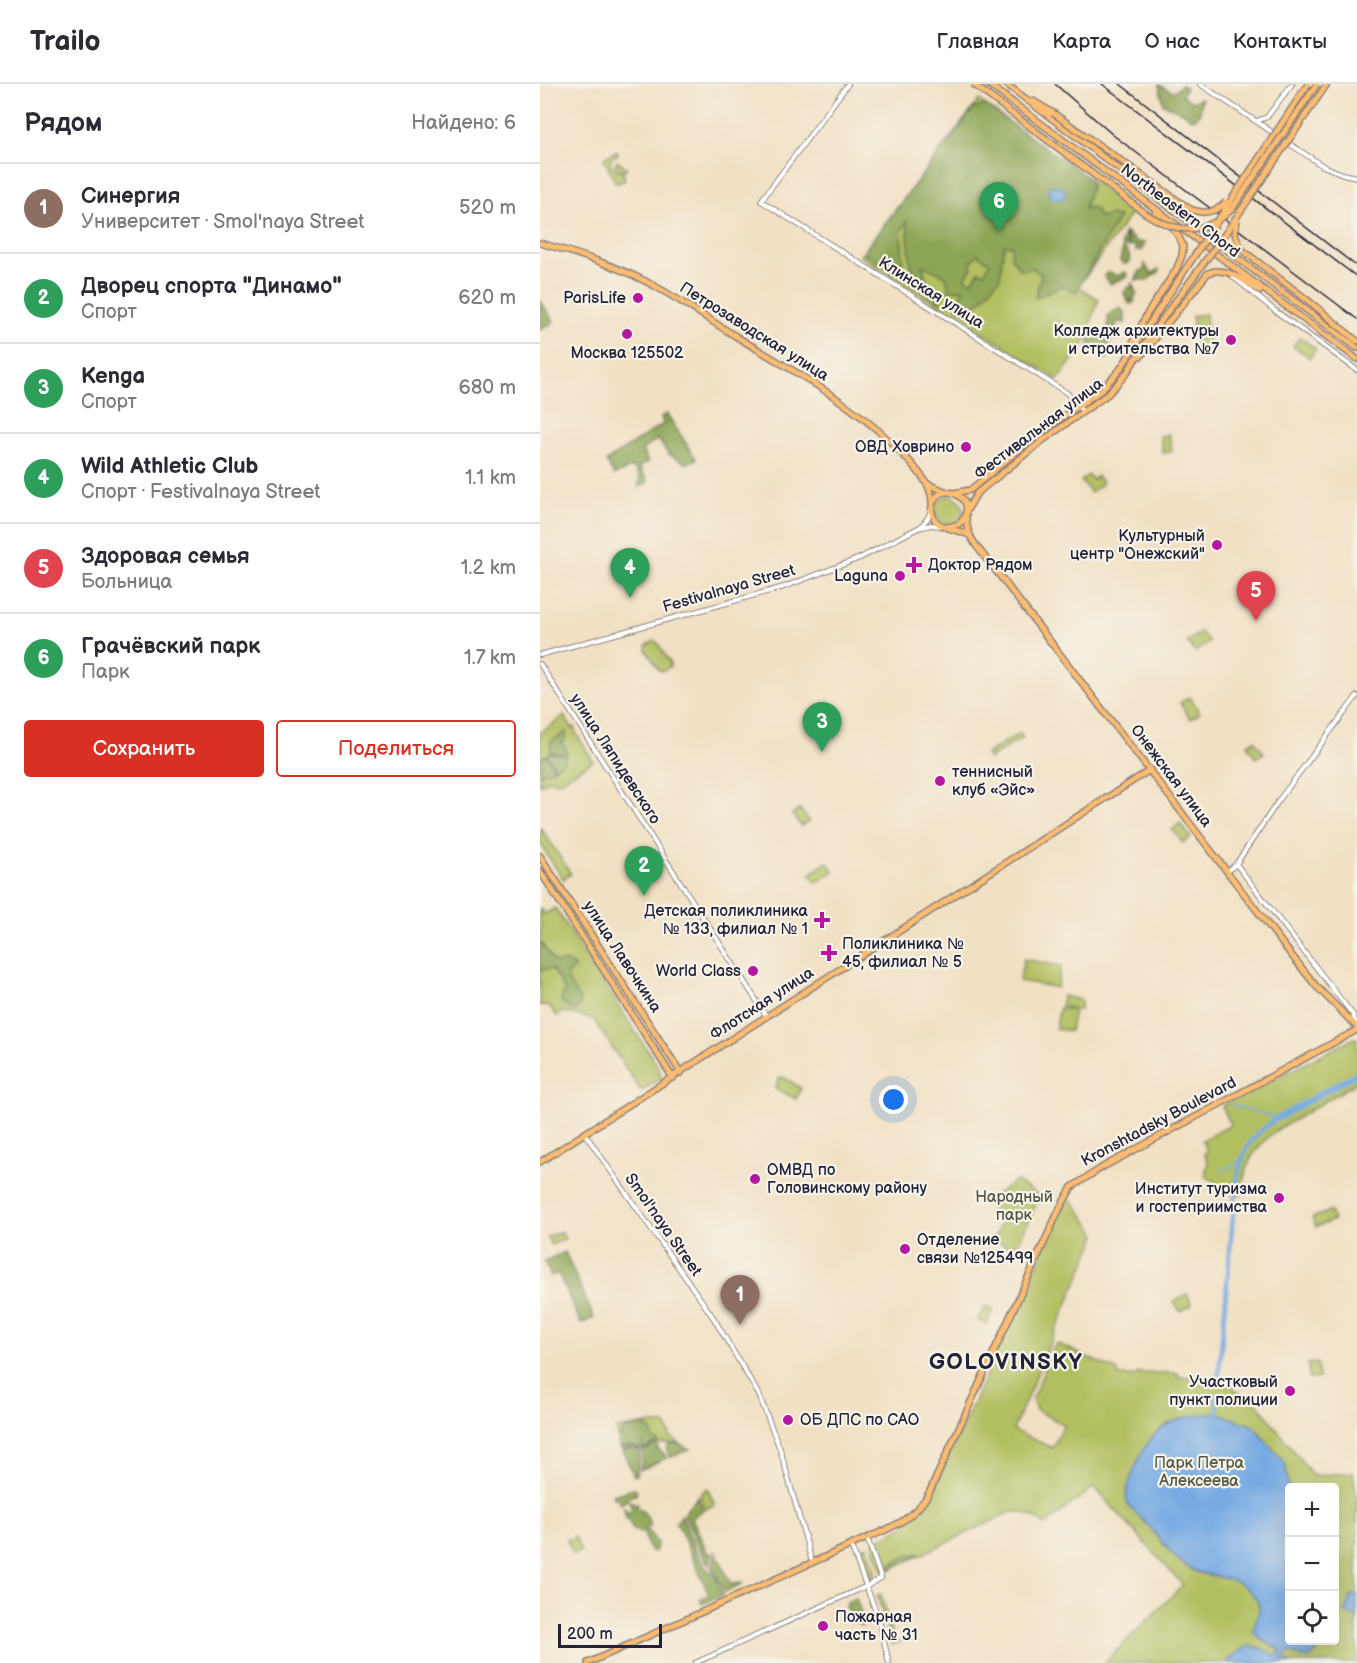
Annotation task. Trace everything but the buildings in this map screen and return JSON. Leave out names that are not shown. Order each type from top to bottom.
[{"type":"main road","points":[[973,84],[1145,213],[1169,226],[1183,229],[1208,226],[1221,219],[1232,209],[1317,84]]},
{"type":"main road","name":"Northeastern Chord","points":[[988,84],[1357,359]]},
{"type":"main road","points":[[1006,84],[1082,132],[1194,211],[1205,213],[1217,210],[1237,190]]},
{"type":"main road","name":"Northeastern Chord","points":[[1006,84],[1357,348]]},
{"type":"main road","points":[[1144,327],[1308,84]]},
{"type":"main road","points":[[1155,335],[1327,84]]},
{"type":"main road","points":[[1121,183],[1171,226],[1178,234],[1183,249],[1178,267],[1144,327]]},
{"type":"main road","points":[[1246,202],[1234,230],[1241,249],[1357,340]]},
{"type":"main road","name":"Петрозаводская улица","points":[[540,243],[648,282],[835,397],[875,426],[898,448],[928,484],[932,494],[932,507]]},
{"type":"main road","points":[[1155,335],[1198,283],[1212,271],[1229,273],[1296,314]]},
{"type":"main road","name":"Фестивальная улица","points":[[951,493],[970,489],[1037,435],[1090,398],[1114,377],[1144,327]]},
{"type":"main road","name":"Фестивальная улица","points":[[966,513],[976,494],[1042,441],[1108,394],[1155,335]]},
{"type":"main road","name":"Петрозаводская улица","points":[[928,484],[951,493]]},
{"type":"main road","points":[[945,526],[959,524],[966,513],[963,499],[951,493],[936,498],[932,507],[934,519],[945,526],[969,535]]},
{"type":"main road","name":"Онежская улица","points":[[966,513],[969,535],[1316,986],[1357,1027]]},
{"type":"main road","name":"Флотская улица","points":[[540,1162],[1150,770]]},
{"type":"main road","name":"улица Лавочкина","points":[[540,856],[681,1073]]},
{"type":"main road","name":"улица Лавочкина","points":[[540,872],[673,1077]]},
{"type":"main road","name":"Kronshtadsky Boulevard","points":[[812,1562],[851,1546],[909,1517],[927,1497],[1060,1208],[1072,1187],[1103,1167],[1357,1027]]},
{"type":"main road","points":[[588,1663],[812,1562]]},
{"type":"street","name":"Клинская улица","points":[[848,84],[761,201],[1067,393],[1083,412]]},
{"type":"street","points":[[1200,84],[1323,166],[1356,177]]},
{"type":"street","points":[[1256,121],[1267,117],[1292,84]]},
{"type":"street","points":[[1229,273],[1274,310],[1357,370]]},
{"type":"street","name":"Festivalnaya Street","points":[[918,528],[928,518],[932,507]]},
{"type":"street","name":"Festivalnaya Street","points":[[540,655],[798,582],[860,558],[918,528],[931,525],[945,526]]},
{"type":"street","name":"улица Ляпидевского","points":[[540,664],[767,1017]]},
{"type":"street","points":[[1227,872],[1236,864],[1279,800],[1357,696]]},
{"type":"street","points":[[1236,864],[1357,1019]]},
{"type":"street","points":[[1353,1015],[1357,1027]]},
{"type":"street","name":"Smol'naya Street","points":[[585,1134],[713,1317],[759,1395],[780,1449],[812,1562]]},
{"type":"street","points":[[694,1663],[881,1578],[867,1538]]},
{"type":"street","points":[[851,1546],[880,1625],[889,1663]]},
{"type":"green space","points":[[1159,85],[1173,92],[1182,85],[1186,88],[1182,95],[1192,102],[1202,98],[1200,112],[1196,118],[1190,119],[1186,114],[1163,104]]},
{"type":"green space","points":[[979,100],[1133,211],[1078,287],[1099,299],[1088,331],[1091,333],[1058,380],[860,256]]},
{"type":"green space","points":[[985,105],[1090,179],[1091,188],[1084,209],[1095,208],[1100,218],[1110,215],[1119,217],[1076,292],[1061,286],[1035,298],[1041,275],[1033,268],[1020,270],[1011,257],[1012,246],[1004,245],[1000,278],[969,314],[957,307],[963,289],[949,291],[946,276],[922,265],[927,282],[941,303],[915,283],[910,260],[907,221],[901,232],[903,260],[895,272],[863,253],[973,109]],"holes":[[[977,254],[990,263],[984,273],[979,271],[972,282],[965,278]]]},
{"type":"green space","points":[[616,151],[618,154],[612,158],[610,163],[614,170],[623,172],[614,166],[617,161],[627,168],[623,173],[625,180],[619,183],[615,182],[604,160]]},
{"type":"green space","points":[[1125,232],[1137,242],[1145,243],[1141,251],[1138,249],[1136,251],[1135,245],[1129,247]]},
{"type":"green space","points":[[1124,234],[1128,246],[1124,248],[1130,258],[1129,263],[1124,264],[1120,261]]},
{"type":"green space","points":[[1145,264],[1151,274],[1159,269],[1159,272],[1147,280],[1135,280],[1140,271],[1144,270]]},
{"type":"green space","points":[[1108,272],[1117,276],[1125,272],[1128,276],[1110,284],[1104,276]]},
{"type":"green space","points":[[1132,283],[1137,295],[1130,300],[1135,300],[1132,304],[1129,304],[1124,293],[1128,287],[1133,289]]},
{"type":"green space","points":[[540,300],[554,322],[540,330]]},
{"type":"green space","points":[[1120,308],[1125,313],[1125,323],[1116,322],[1117,339],[1112,339],[1109,344],[1106,343],[1109,357],[1105,359],[1098,353],[1098,348],[1089,346],[1089,340],[1097,330],[1111,331],[1108,329],[1108,315]]},
{"type":"green space","points":[[1206,314],[1210,349],[1196,351],[1192,316]]},
{"type":"green space","points":[[1300,337],[1316,349],[1310,358],[1293,346]]},
{"type":"green space","points":[[667,414],[696,459],[687,464],[668,454],[658,439],[642,450],[648,462],[639,467],[648,482],[638,487],[640,478],[633,467],[614,475],[606,461],[663,424],[661,417]]},
{"type":"green space","points":[[1169,434],[1172,451],[1163,453],[1160,436]]},
{"type":"green space","points":[[1088,475],[1093,480],[1097,476],[1103,483],[1091,493],[1081,481]]},
{"type":"green space","points":[[949,496],[959,500],[963,510],[959,520],[949,524],[939,520],[935,510],[939,500]]},
{"type":"green space","points":[[1201,632],[1209,642],[1195,652],[1187,642]]},
{"type":"green space","points":[[654,641],[657,642],[670,663],[670,667],[663,671],[659,670],[646,650],[646,646]]},
{"type":"green space","points":[[1190,697],[1200,713],[1190,719],[1180,703]]},
{"type":"green space","points":[[564,716],[572,728],[574,727],[593,761],[559,782],[549,780],[540,785],[540,733]]},
{"type":"green space","points":[[566,732],[561,744],[566,748],[567,754],[550,752],[550,742]]},
{"type":"green space","points":[[1020,733],[1023,738],[989,759],[986,754]]},
{"type":"green space","points":[[1254,740],[1264,753],[1256,758],[1247,745]]},
{"type":"green space","points":[[549,753],[567,756],[555,768],[547,755]]},
{"type":"green space","points":[[546,755],[554,769],[540,774],[540,758]]},
{"type":"green space","points":[[800,809],[809,821],[801,826],[792,814]]},
{"type":"green space","points":[[1180,823],[1191,837],[1183,843],[1172,830]]},
{"type":"green space","points":[[541,828],[571,874],[563,879],[540,844]]},
{"type":"green space","points":[[827,862],[834,871],[816,883],[810,874]]},
{"type":"green space","points":[[555,908],[659,1068],[661,1078],[641,1091],[593,1019],[563,1012],[557,1016],[550,1007],[540,1005],[540,909],[545,914]]},
{"type":"green space","points":[[540,941],[557,963],[565,961],[573,965],[574,969],[567,980],[581,1001],[577,1009],[573,1010],[562,1003],[561,999],[565,991],[552,969],[540,970]]},
{"type":"green space","points":[[1024,959],[1061,966],[1057,988],[1019,981]]},
{"type":"green space","points":[[1063,996],[1081,1000],[1080,1010],[1061,1006]]},
{"type":"green space","points":[[1059,1008],[1074,1010],[1070,1031],[1056,1029]]},
{"type":"green space","points":[[1357,1038],[1357,1082],[1266,1139],[1250,1159],[1241,1195],[1233,1194],[1205,1176],[1208,1161],[1204,1154],[1207,1151],[1202,1140],[1231,1125],[1222,1106]]},
{"type":"green space","points":[[783,1077],[801,1088],[796,1099],[775,1088],[779,1078]]},
{"type":"green space","name":"Народный парк","points":[[1016,1181],[1040,1196],[1015,1250],[993,1239],[1001,1223],[986,1201]]},
{"type":"green space","name":"Парк Петра Алексеева","points":[[1072,1200],[1097,1235],[1013,1430],[1052,1448],[1064,1425],[1036,1410],[1032,1399],[1056,1343],[1118,1371],[1119,1376],[1136,1376],[1137,1373],[1178,1373],[1178,1377],[1194,1377],[1205,1383],[1209,1380],[1215,1384],[1234,1385],[1234,1390],[1257,1403],[1313,1476],[1353,1472],[1357,1499],[1357,1663],[1104,1663],[1183,1585],[1094,1487],[1045,1525],[1029,1515],[1011,1512],[883,1573],[874,1542],[902,1527],[927,1504],[1064,1205]]},
{"type":"green space","points":[[1330,1211],[1334,1220],[1316,1227],[1312,1218]]},
{"type":"green space","points":[[561,1231],[565,1239],[551,1245],[547,1237]]},
{"type":"green space","points":[[565,1252],[594,1318],[581,1324],[558,1273],[551,1276],[544,1261]]},
{"type":"green space","points":[[1187,1294],[1192,1305],[1180,1311],[1174,1301]]},
{"type":"green space","points":[[985,1306],[993,1310],[987,1324],[978,1320]]},
{"type":"green space","points":[[1317,1363],[1319,1378],[1309,1379],[1308,1364]]},
{"type":"green space","points":[[666,1424],[670,1436],[679,1443],[653,1444],[643,1450],[629,1447],[622,1451],[616,1429]]},
{"type":"green space","points":[[647,1425],[646,1428],[651,1430],[653,1439],[658,1441],[657,1444],[643,1450],[644,1442],[642,1449],[629,1446],[620,1448],[618,1441],[624,1429]]},
{"type":"green space","points":[[669,1444],[678,1444],[690,1449],[669,1458],[667,1449]]},
{"type":"green space","points":[[658,1446],[658,1450],[664,1453],[666,1458],[640,1470],[644,1451]]},
{"type":"green space","points":[[629,1448],[641,1451],[634,1476],[623,1451]]},
{"type":"green space","points":[[635,1488],[636,1495],[621,1504],[618,1497],[614,1498],[613,1495]]},
{"type":"green space","points":[[707,1488],[715,1505],[706,1509],[700,1495]]},
{"type":"green space","points":[[698,1496],[703,1510],[692,1518],[708,1554],[713,1553],[709,1565],[684,1513]]},
{"type":"green space","points":[[629,1501],[638,1504],[636,1507],[642,1510],[647,1517],[650,1526],[646,1528],[657,1543],[656,1551],[652,1552],[647,1546],[644,1533],[633,1530],[626,1519],[624,1508],[630,1513],[632,1509]]},
{"type":"green space","points":[[682,1515],[698,1555],[707,1569],[716,1577],[723,1595],[702,1604],[700,1599],[709,1595],[678,1525],[675,1524]]},
{"type":"green space","points":[[575,1537],[581,1551],[573,1554],[567,1540]]},
{"type":"green space","points":[[867,1546],[875,1568],[875,1577],[871,1580],[860,1549]]},
{"type":"green space","points":[[716,1552],[731,1584],[743,1583],[725,1592],[712,1569]]},
{"type":"green space","points":[[918,1553],[919,1555],[890,1569],[890,1565],[905,1556]]},
{"type":"green space","points":[[881,1594],[894,1641],[900,1642],[892,1645],[877,1595]]},
{"type":"green space","points":[[856,1598],[865,1624],[861,1626],[856,1623],[846,1607],[848,1601]]},
{"type":"water","points":[[1051,186],[1061,186],[1067,193],[1066,195],[1062,198],[1050,199],[1047,189]]},
{"type":"water","points":[[1217,1413],[1253,1426],[1285,1463],[1288,1483],[1285,1483],[1285,1645],[1320,1645],[1310,1657],[1287,1652],[1284,1659],[1291,1663],[1226,1663],[1250,1646],[1278,1656],[1281,1650],[1262,1640],[1253,1631],[1258,1614],[1258,1601],[1247,1589],[1232,1580],[1202,1573],[1186,1565],[1173,1554],[1127,1502],[1127,1490],[1132,1475],[1153,1436],[1173,1422],[1185,1417]]},
{"type":"water","points":[[1357,1595],[1357,1618],[1345,1612],[1351,1596]]},
{"type":"waterway","points":[[1278,1118],[1357,1073]]},
{"type":"waterway","points":[[1232,1105],[1278,1118]]},
{"type":"waterway","points":[[1270,1116],[1273,1121]]},
{"type":"waterway","points":[[1218,1382],[1236,1184],[1248,1145],[1259,1132],[1278,1118]]},
{"type":"waterway","points":[[1221,1171],[1241,1160]]},
{"type":"waterway","points":[[1217,1396],[1218,1416]]},
{"type":"railway","points":[[1055,84],[1113,135],[1357,319]]},
{"type":"railway","points":[[1102,84],[1357,277]]},
{"type":"railway","points":[[1120,84],[1355,265]]},
{"type":"place","name":"Грачёвский парк","points":[[999,232]]},
{"type":"place","name":"ParisLife","points":[[638,298]]},
{"type":"place","name":"Москва 125502","points":[[627,334]]},
{"type":"place","name":"Колледж архитектуры и строительства №7","points":[[1231,340]]},
{"type":"place","name":"ОВД Ховрино","points":[[966,447]]},
{"type":"place","name":"Культурный центр \"Онежский\"","points":[[1217,545]]},
{"type":"place","name":"Доктор Рядом","points":[[914,565]]},
{"type":"place","name":"Laguna","points":[[900,576]]},
{"type":"place","name":"Wild Athletic Club","points":[[630,598]]},
{"type":"place","name":"Здоровая семья","points":[[1256,621]]},
{"type":"place","name":"Kenga","points":[[822,752]]},
{"type":"place","name":"теннисный клуб «Эйс»","points":[[940,781]]},
{"type":"place","name":"Дворец спорта \"Динамо\"","points":[[644,896]]},
{"type":"place","name":"Детская поликлиника № 133, филиал № 1","points":[[822,920]]},
{"type":"place","name":"Поликлиника № 45, филиал № 5","points":[[829,953]]},
{"type":"place","name":"World Class","points":[[753,971]]},
{"type":"place","name":"ОМВД по Головинскому району","points":[[755,1179]]},
{"type":"place","name":"Институт туризма и гостеприимства","points":[[1279,1198]]},
{"type":"place","name":"Отделение связи №125499","points":[[905,1249]]},
{"type":"place","name":"Синергия","points":[[740,1325]]},
{"type":"place","name":"Участковый пункт полиции","points":[[1290,1391]]},
{"type":"place","name":"ОБ ДПС по САО","points":[[788,1420]]},
{"type":"place","name":"Пожарная часть № 31","points":[[823,1626]]},
{"type":"district","name":"GOLOVINSKY","points":[[1006,1362]]}]
